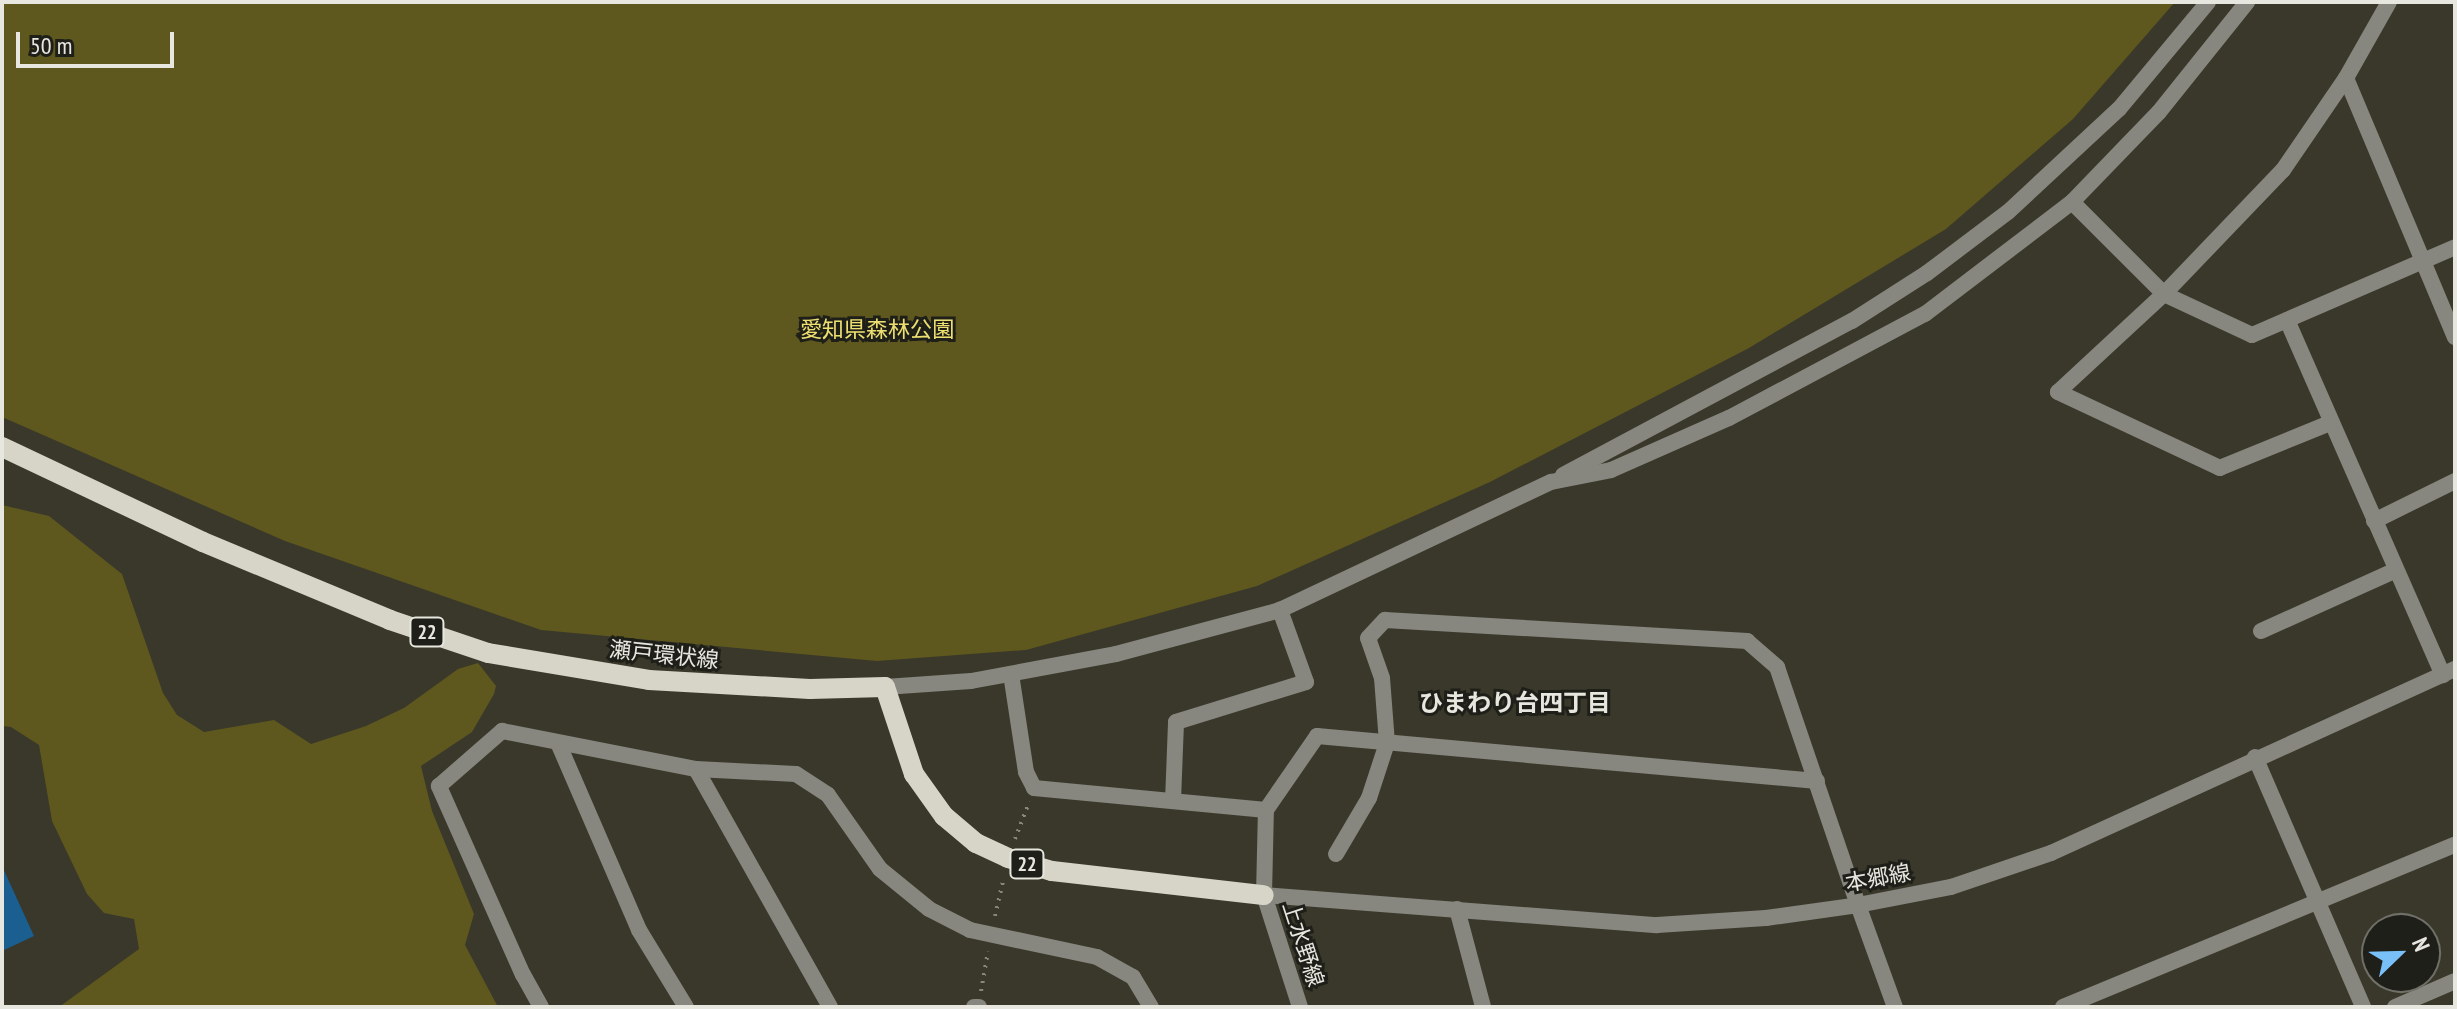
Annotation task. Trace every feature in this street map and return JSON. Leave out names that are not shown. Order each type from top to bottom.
[{"type":"main road","name":"瀬戸環状線","points":[[2,447],[203,542],[390,620],[488,653],[649,680],[810,689],[885,687]]},
{"type":"main road","name":"22","points":[[885,687],[914,774],[944,816],[976,843],[1008,858],[1052,871],[1264,895]]},
{"type":"street","points":[[885,687],[971,681],[1116,654],[1280,610],[1551,482],[1852,321],[1927,273],[2008,212],[2119,109],[2208,2]]},
{"type":"street","points":[[1551,482],[1611,470],[1729,418],[1835,365],[1925,314],[2072,202],[2159,112],[2247,2]]},
{"type":"street","points":[[2330,423],[2220,468],[2058,392],[2164,294],[2283,170],[2346,78],[2389,2]]},
{"type":"street","points":[[2346,78],[2455,337]]},
{"type":"street","points":[[2072,202],[2164,294],[2252,335],[2455,247]]},
{"type":"street","points":[[2287,320],[2396,570],[2449,672]]},
{"type":"street","points":[[2374,521],[2455,481]]},
{"type":"street","points":[[2261,631],[2396,570]]},
{"type":"street","points":[[1173,801],[1176,722],[1306,682],[1280,610]]},
{"type":"street","points":[[1336,854],[1369,798],[1387,743],[1382,678],[1368,638],[1385,620],[1747,641],[1777,667],[1895,1007]]},
{"type":"street","name":"本郷線","points":[[1264,895],[1657,925],[1766,918],[1858,905],[1951,887],[2051,853],[2255,757],[2449,672]]},
{"type":"street","points":[[1011,674],[1026,772],[1034,788],[1266,810],[1317,736],[1817,781]]},
{"type":"street","points":[[541,1007],[523,975],[439,786],[502,731],[559,745],[696,769],[796,774],[828,795],[880,869],[929,909],[970,930],[1097,957],[1133,977],[1151,1007]]},
{"type":"street","points":[[559,745],[639,930],[686,1007]]},
{"type":"street","points":[[2255,757],[2363,1007]]},
{"type":"street","points":[[696,769],[830,1007]]},
{"type":"street","name":"上水野線","points":[[1266,810],[1264,895],[1300,1007]]},
{"type":"street","points":[[2063,1007],[2455,845]]},
{"type":"street","points":[[1457,909],[1483,1007]]},
{"type":"street","points":[[2395,1007],[2455,981]]},
{"type":"path","points":[[1008,858],[1034,788]]},
{"type":"green space","name":"愛知県森林公園","points":[[2,2],[2175,2],[2073,119],[1946,229],[1749,348],[1490,482],[1257,586],[1026,650],[877,661],[541,630],[285,541],[2,417]]},
{"type":"green space","points":[[2,505],[49,516],[122,574],[163,693],[177,715],[204,732],[274,720],[311,744],[366,726],[404,708],[458,669],[478,663],[496,686],[494,694],[472,732],[421,766],[432,811],[474,914],[465,945],[498,1007],[59,1007],[139,949],[134,919],[104,913],[87,894],[52,821],[39,745],[11,727],[2,726]]},
{"type":"building","points":[[2,866],[34,936],[2,951]]},
{"type":"district","name":"ひまわり台四丁目","points":[[1515,703]]}]
